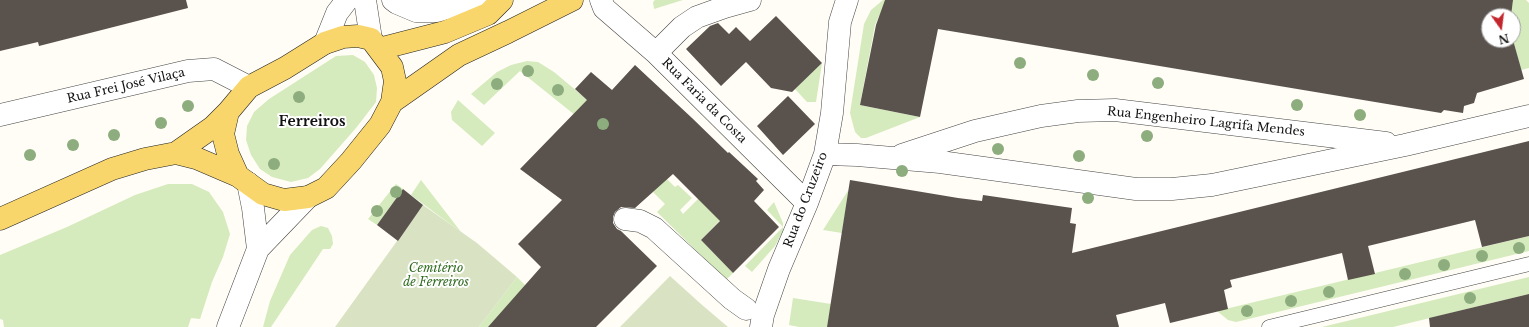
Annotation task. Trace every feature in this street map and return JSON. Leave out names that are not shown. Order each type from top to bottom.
[{"type":"main road","points":[[375,44],[445,32],[488,14],[502,0]]},
{"type":"main road","points":[[392,102],[459,55],[572,0]]},
{"type":"main road","points":[[0,219],[112,169],[145,159],[176,153],[213,127],[249,87],[285,68],[325,43],[343,37],[358,36],[375,44],[392,67],[395,81],[392,102],[380,125],[351,161],[326,188],[308,197],[284,200],[263,194],[243,180],[196,158],[176,153]]},
{"type":"main road","points":[[228,112],[224,134],[228,154],[243,180]]},
{"type":"street","points":[[325,43],[337,13],[347,0]]},
{"type":"street","points":[[365,0],[375,44]]},
{"type":"street","points":[[393,0],[416,11],[437,11],[463,3],[497,0]]},
{"type":"street","name":"Rua Faria da Costa","points":[[601,0],[604,8],[656,53],[807,203]]},
{"type":"street","points":[[656,53],[682,27],[697,17],[750,0]]},
{"type":"street","name":"Rua do Cruzeiro","points":[[761,327],[763,315],[779,269],[807,203],[824,154],[832,113],[840,22],[847,0]]},
{"type":"street","name":"Rua Frei José Vilaça","points":[[0,115],[188,71],[214,69],[249,87]]},
{"type":"street","name":"Rua Engenheiro Lagrifa Mendes","points":[[892,158],[975,131],[1041,116],[1078,110],[1115,110],[1405,145]]},
{"type":"street","name":"Rua Engenheiro Lagrifa Mendes","points":[[824,154],[857,155],[951,164],[1136,189],[1172,189],[1212,185],[1405,145],[1529,116]]},
{"type":"street","points":[[243,180],[258,249]]},
{"type":"street","points":[[228,327],[258,249],[308,197]]},
{"type":"street","points":[[625,219],[640,221],[654,228],[732,299],[746,309]]},
{"type":"lane","points":[[1269,327],[1529,264]]},
{"type":"green space","points":[[655,0],[683,0],[654,9],[653,2]]},
{"type":"green space","points":[[883,0],[890,0],[879,16],[875,25],[860,105],[920,117],[866,138],[861,138],[855,132],[850,113],[864,24],[871,10]]},
{"type":"green space","points":[[1513,0],[1526,0],[1529,3],[1529,68],[1521,70],[1515,48],[1521,48],[1521,8],[1512,8]]},
{"type":"green space","points":[[353,55],[365,62],[374,75],[377,88],[376,102],[356,128],[320,169],[308,178],[291,182],[272,177],[260,169],[251,155],[246,140],[247,126],[254,112],[269,99],[336,56]]},
{"type":"green space","points":[[527,61],[538,62],[554,72],[596,107],[621,152],[520,71],[484,105],[471,94],[497,72],[511,65]]},
{"type":"green space","points":[[822,63],[816,102],[807,102],[795,89]]},
{"type":"green space","points":[[458,100],[495,133],[482,146],[452,120],[451,112]]},
{"type":"green space","points":[[666,178],[675,187],[678,185],[692,198],[680,210],[683,214],[704,193],[725,215],[701,240],[733,273],[726,280],[657,212],[665,204],[653,192]]},
{"type":"green space","points":[[421,180],[461,232],[411,195]]},
{"type":"green space","points":[[168,184],[192,184],[209,192],[223,212],[230,234],[200,319],[191,318],[188,327],[4,327],[3,320],[0,319],[0,255],[67,227],[135,195]]},
{"type":"green space","points":[[396,184],[403,189],[377,225],[368,219]]},
{"type":"green space","points":[[849,189],[842,233],[823,230]]},
{"type":"green space","points":[[774,202],[783,223],[783,227],[767,210]]},
{"type":"green space","name":"Cemitério de Ferreiros","points":[[423,205],[477,243],[517,277],[479,327],[335,327]]},
{"type":"green space","points":[[321,226],[328,228],[332,236],[333,244],[330,249],[323,249],[271,327],[263,327],[270,301],[290,255],[312,230]]},
{"type":"green space","points":[[783,227],[783,231],[775,246],[752,272],[745,266]]},
{"type":"green space","points":[[1529,236],[1529,251],[1236,322],[1228,320],[1217,311]]},
{"type":"green space","points":[[670,276],[701,304],[728,327],[620,327]]},
{"type":"green space","points":[[517,277],[550,310],[500,327],[479,327]]},
{"type":"green space","points":[[1529,277],[1529,294],[1393,327],[1322,327]]},
{"type":"green space","points":[[793,298],[831,304],[827,327],[799,327],[789,325]]},
{"type":"building","points":[[0,0],[186,0],[188,8],[39,46],[38,42],[0,51]]},
{"type":"building","points":[[885,0],[1513,0],[1512,8],[1481,8],[1481,48],[1515,48],[1524,79],[1477,93],[1474,103],[1464,106],[1463,113],[1444,110],[1441,113],[938,29],[920,117],[860,105],[876,25]]},
{"type":"building","points":[[776,16],[822,63],[792,92],[771,88],[746,62],[721,86],[686,49],[710,26],[718,23],[729,34],[736,27],[750,41]]},
{"type":"building","points":[[635,65],[728,153],[729,152],[758,179],[756,181],[764,190],[754,201],[779,227],[733,273],[701,240],[720,221],[673,174],[635,208],[621,207],[615,212],[613,223],[617,229],[621,231],[657,266],[596,327],[488,327],[541,267],[518,244],[562,200],[520,169],[587,100],[575,89],[591,72],[612,90]]},
{"type":"building","points":[[788,96],[815,124],[783,155],[757,126]]},
{"type":"building","points":[[1529,141],[1529,236],[1482,247],[1475,220],[1368,246],[1375,274],[1348,280],[1342,253],[1230,280],[1232,287],[1224,290],[1228,309],[1170,323],[1165,303],[1116,315],[1119,327],[827,327],[850,180],[958,198],[982,201],[983,195],[1072,208],[1070,223],[1076,224],[1072,253]]},
{"type":"building","points":[[403,189],[423,205],[398,241],[377,225]]},
{"type":"building","points":[[1529,294],[1529,327],[1430,327],[1429,318]]},
{"type":"district","name":"Ferreiros","points":[[312,122]]}]
